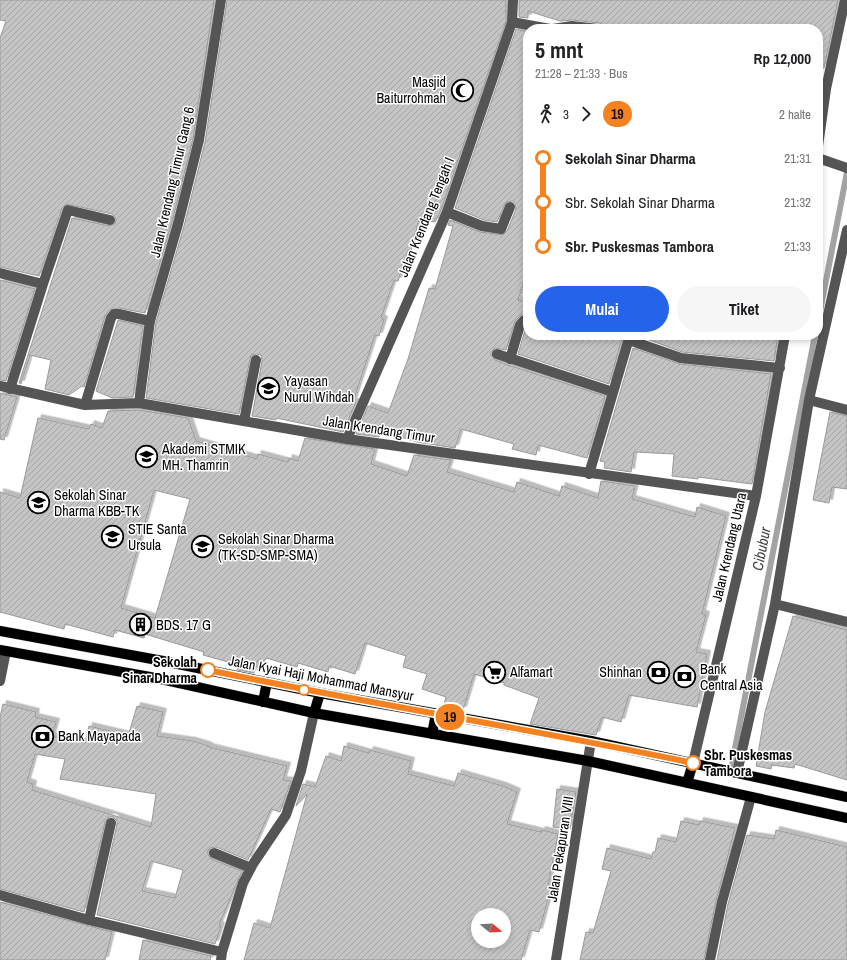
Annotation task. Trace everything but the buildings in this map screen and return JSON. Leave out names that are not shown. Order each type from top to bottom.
[{"type":"main road","name":"Jalan Kyai Haji Mohammad Mansyur","points":[[0,632],[163,661],[320,693],[591,742],[847,797]]},
{"type":"main road","points":[[3,650],[161,679],[314,713],[588,761],[847,818]]},
{"type":"main road","points":[[263,702],[267,682]]},
{"type":"main road","points":[[314,713],[320,693]]},
{"type":"main road","points":[[432,734],[436,714]]},
{"type":"main road","points":[[687,783],[693,763]]},
{"type":"street","name":"Jalan Krendang Timur Gang 6","points":[[139,403],[150,321],[178,224],[199,140],[221,0]]},
{"type":"street","name":"Jalan Krendang Tengah I","points":[[347,439],[447,212],[512,22],[513,0]]},
{"type":"street","points":[[823,84],[844,0]]},
{"type":"street","points":[[512,22],[523,24]]},
{"type":"street","points":[[823,161],[847,168]]},
{"type":"street","points":[[447,212],[482,226],[501,229],[510,207]]},
{"type":"street","points":[[10,389],[68,210],[110,220]]},
{"type":"street","points":[[823,337],[847,230]]},
{"type":"street","points":[[0,273],[43,284]]},
{"type":"street","points":[[86,405],[111,318],[114,314],[150,321]]},
{"type":"street","points":[[510,359],[520,325],[523,321]]},
{"type":"street","points":[[589,474],[629,340]]},
{"type":"street","points":[[637,340],[681,358],[780,368]]},
{"type":"street","name":"Jalan Krendang Utara","points":[[693,763],[756,496],[784,340]]},
{"type":"street","points":[[737,773],[775,604],[809,400],[822,340]]},
{"type":"street","points":[[497,354],[613,392]]},
{"type":"street","points":[[244,421],[256,360]]},
{"type":"street","name":"Jalan Krendang Timur","points":[[0,386],[86,405],[139,403],[347,439],[589,474],[756,496]]},
{"type":"street","points":[[809,400],[847,410]]},
{"type":"street","points":[[775,604],[847,622]]},
{"type":"street","points":[[0,681],[3,650]]},
{"type":"street","points":[[0,895],[222,956],[243,883],[251,868],[286,815],[302,765],[314,713]]},
{"type":"street","name":"Jalan Pekapuran VIII","points":[[556,960],[591,742]]},
{"type":"street","points":[[710,960],[722,902],[751,797]]},
{"type":"street","points":[[89,920],[111,823]]},
{"type":"street","points":[[214,853],[251,868]]},
{"type":"waterway","name":"Cibubur","points":[[823,296],[847,172]]},
{"type":"waterway","name":"Cibubur","points":[[731,769],[814,340]]},
{"type":"bus line","name":"19","points":[[208,670],[320,693],[591,742],[693,763]]},
{"type":"place","name":"Masjid Baiturrohmah","points":[[462,90]]},
{"type":"place","name":"Yayasan Nurul Wihdah","points":[[268,389]]},
{"type":"place","name":"Akademi STMIK MH. Thamrin","points":[[147,457]]},
{"type":"place","name":"Sekolah Sinar Dharma KBB-TK","points":[[39,503]]},
{"type":"place","name":"STIE Santa Ursula","points":[[112,537]]},
{"type":"place","name":"Sekolah Sinar Dharma (TK-SD-SMP-SMA)","points":[[203,547]]},
{"type":"place","name":"BDS. 17 G","points":[[140,625]]},
{"type":"place","name":"Sekolah Sinar Dharma","points":[[208,670]]},
{"type":"place","name":"Alfamart","points":[[494,672]]},
{"type":"place","name":"Shinhan","points":[[658,672]]},
{"type":"place","name":"Bank Central Asia","points":[[684,677]]},
{"type":"place","name":"Bank Mayapada","points":[[43,736]]},
{"type":"place","name":"Sbr. Puskesmas Tambora","points":[[693,763]]}]
